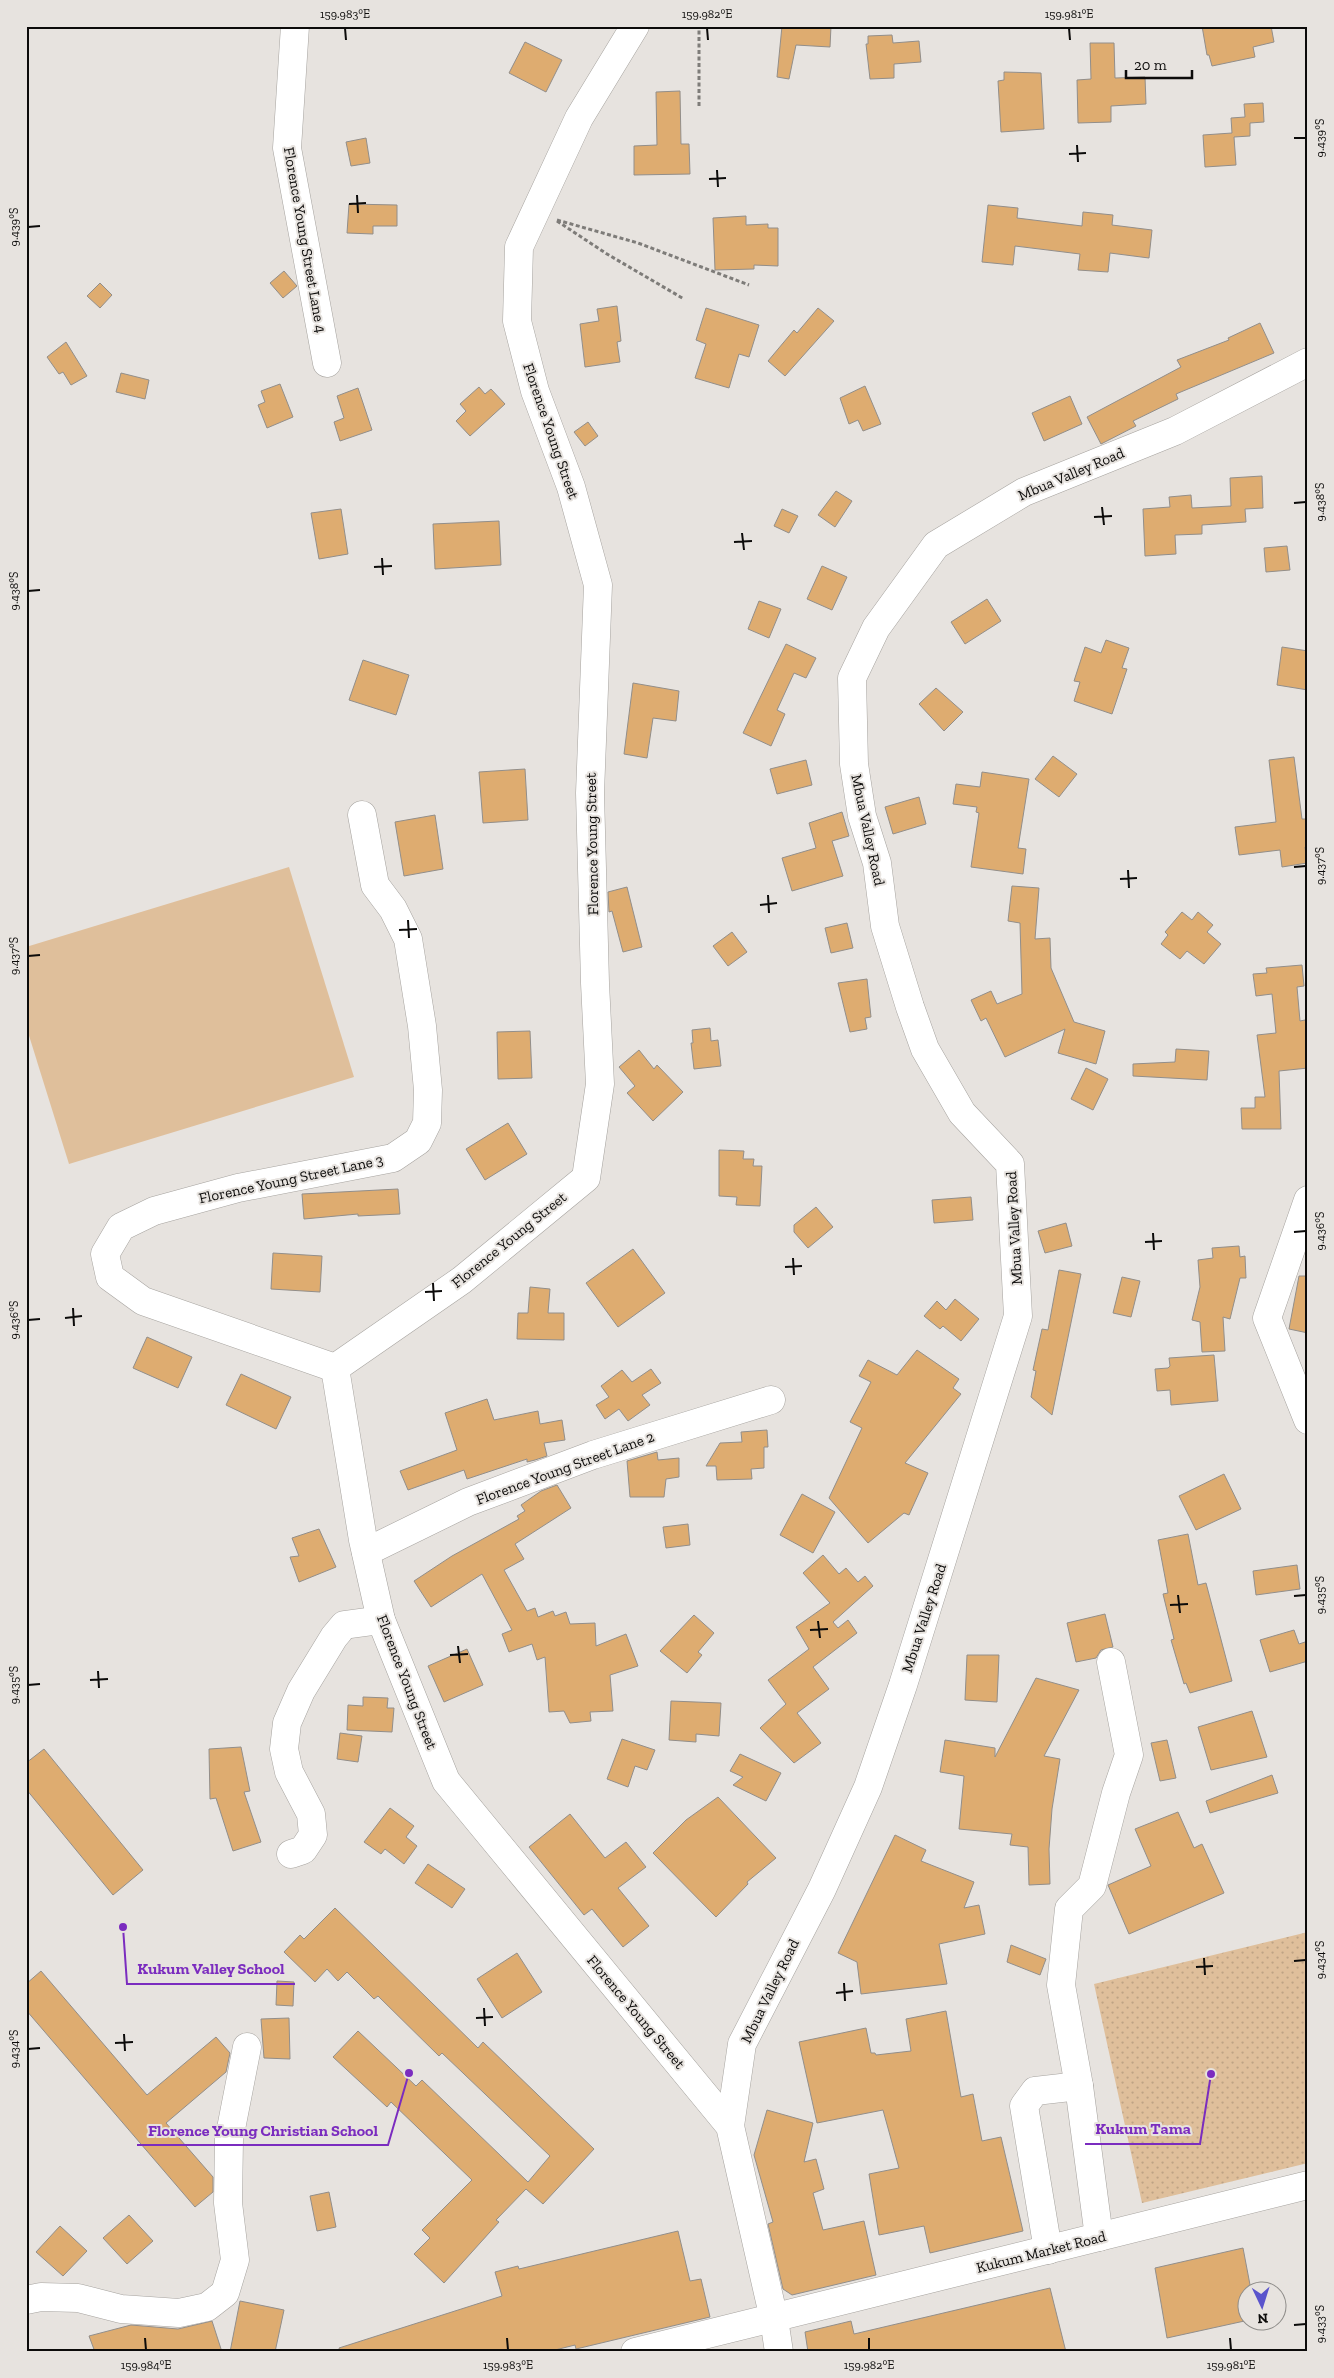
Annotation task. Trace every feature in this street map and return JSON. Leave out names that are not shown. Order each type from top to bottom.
[{"type":"street","name":"Florence Young Street Lane 4","points":[[295,26],[287,148],[327,363]]},
{"type":"street","name":"Florence Young Street","points":[[635,26],[579,118],[519,247],[517,321],[535,391],[571,487],[598,585],[590,792],[595,983],[600,1084],[586,1178],[462,1280],[335,1368],[366,1552],[380,1620],[446,1781],[730,2126],[774,2319],[779,2352]]},
{"type":"street","name":"Mbua Valley Road","points":[[730,2126],[742,2044],[822,1889],[868,1787],[903,1685],[1018,1316],[1010,1164],[962,1114],[925,1049],[885,926],[877,863],[862,816],[854,764],[852,678],[876,628],[936,545],[1024,492],[1174,431],[1308,362]]},
{"type":"street","name":"Florence Young Street Lane 3","points":[[335,1368],[143,1301],[110,1276],[105,1254],[122,1227],[154,1211],[238,1188],[393,1158],[418,1141],[427,1123],[428,1090],[422,1026],[408,939],[393,910],[375,885],[362,815]]},
{"type":"street","points":[[1308,1200],[1267,1318],[1308,1420]]},
{"type":"street","name":"Florence Young Street Lane 2","points":[[366,1552],[468,1502],[593,1454],[771,1400]]},
{"type":"street","points":[[291,1854],[303,1850],[313,1835],[311,1814],[289,1772],[284,1749],[288,1723],[301,1691],[334,1637],[344,1625],[380,1620]]},
{"type":"street","points":[[1099,2237],[1079,2086],[1061,1985],[1069,1909],[1092,1886],[1116,1793],[1129,1755],[1112,1662]]},
{"type":"street","points":[[26,2300],[41,2297],[78,2298],[121,2309],[179,2313],[208,2307],[225,2292],[235,2260],[228,2203],[229,2138],[247,2047]]},
{"type":"street","points":[[1048,2250],[1024,2106],[1036,2091],[1079,2086]]},
{"type":"street","name":"Kukum Market Road","points":[[635,2352],[1308,2185]]},
{"type":"path","points":[[699,106],[700,26]]},
{"type":"path","points":[[684,299],[607,254],[555,220],[638,243],[749,286]]},
{"type":"shaded area","points":[[289,867],[354,1077],[69,1164],[26,1026],[26,947]]},
{"type":"shaded area","points":[[1308,1932],[1308,2163],[1142,2203],[1094,1984]]},
{"type":"building","points":[[782,26],[831,26],[830,47],[796,45],[789,79],[777,77]]},
{"type":"building","points":[[1202,26],[1271,26],[1274,42],[1253,47],[1255,57],[1212,66],[1209,55],[1207,55]]},
{"type":"building","points":[[892,35],[893,43],[919,41],[921,62],[894,64],[894,78],[870,79],[866,44],[868,44],[868,36]]},
{"type":"building","points":[[525,42],[562,60],[546,92],[509,73]]},
{"type":"building","points":[[1090,43],[1114,43],[1115,78],[1145,77],[1146,104],[1111,106],[1111,122],[1078,123],[1077,80],[1091,79]]},
{"type":"building","points":[[1004,72],[1041,73],[1044,129],[1001,132],[998,81],[1004,80]]},
{"type":"building","points":[[680,91],[681,144],[689,144],[690,174],[634,175],[634,146],[657,145],[656,92]]},
{"type":"building","points":[[1263,103],[1264,122],[1250,123],[1250,136],[1234,137],[1236,165],[1205,167],[1203,135],[1232,133],[1231,118],[1245,117],[1244,104]]},
{"type":"building","points":[[366,138],[370,163],[351,166],[346,142]]},
{"type":"building","points":[[349,204],[397,205],[397,226],[373,226],[373,234],[347,233]]},
{"type":"building","points":[[988,205],[1018,208],[1017,218],[1082,226],[1083,212],[1113,215],[1112,225],[1152,230],[1149,258],[1110,253],[1108,272],[1078,270],[1080,254],[1015,246],[1013,265],[982,262]]},
{"type":"building","points":[[746,216],[746,225],[768,224],[768,228],[778,228],[778,266],[754,265],[754,269],[715,270],[713,218]]},
{"type":"building","points":[[284,271],[297,286],[283,298],[270,283]]},
{"type":"building","points":[[100,283],[112,295],[100,308],[87,296]]},
{"type":"building","points":[[617,306],[621,341],[617,342],[620,362],[585,367],[580,324],[599,321],[597,309]]},
{"type":"building","points":[[706,308],[759,325],[749,357],[739,354],[729,388],[695,378],[706,344],[696,340]]},
{"type":"building","points":[[818,308],[834,321],[785,376],[768,361],[794,330],[797,333]]},
{"type":"building","points":[[1260,323],[1274,353],[1176,394],[1178,399],[1133,421],[1136,426],[1101,444],[1087,417],[1181,367],[1177,360],[1229,340],[1228,338]]},
{"type":"building","points":[[66,342],[87,376],[71,385],[63,372],[59,374],[47,357]]},
{"type":"building","points":[[121,373],[149,380],[145,399],[116,392]]},
{"type":"building","points":[[280,384],[293,417],[267,428],[258,405],[265,402],[261,391]]},
{"type":"building","points":[[865,386],[881,424],[863,431],[858,420],[849,424],[840,398]]},
{"type":"building","points":[[479,387],[485,394],[491,389],[505,404],[470,436],[456,421],[466,411],[460,404]]},
{"type":"building","points":[[358,388],[372,430],[340,441],[334,422],[344,418],[337,396]]},
{"type":"building","points":[[1070,396],[1082,424],[1044,441],[1032,413]]},
{"type":"building","points":[[588,422],[598,436],[585,446],[574,432]]},
{"type":"building","points":[[1262,476],[1263,508],[1245,509],[1246,522],[1202,525],[1202,534],[1175,535],[1176,554],[1145,556],[1143,509],[1170,507],[1169,497],[1191,495],[1192,508],[1231,506],[1230,478]]},
{"type":"building","points":[[836,491],[852,501],[835,527],[818,515]]},
{"type":"building","points":[[341,509],[348,554],[319,559],[311,513]]},
{"type":"building","points":[[782,509],[798,516],[789,533],[774,526]]},
{"type":"building","points":[[499,521],[501,565],[435,569],[433,524]]},
{"type":"building","points":[[1287,546],[1290,570],[1266,572],[1264,548]]},
{"type":"building","points":[[822,566],[847,577],[832,610],[807,599]]},
{"type":"building","points":[[987,599],[1001,621],[965,644],[951,622]]},
{"type":"building","points":[[759,601],[781,609],[769,638],[748,629]]},
{"type":"building","points":[[1106,640],[1129,648],[1122,668],[1127,669],[1112,714],[1074,701],[1080,682],[1074,681],[1085,647],[1101,653]]},
{"type":"building","points":[[786,644],[816,658],[806,678],[794,673],[777,710],[785,714],[771,746],[743,733]]},
{"type":"building","points":[[1282,647],[1308,651],[1308,690],[1277,685]]},
{"type":"building","points":[[363,660],[409,675],[396,715],[349,700]]},
{"type":"building","points":[[633,683],[679,691],[676,721],[653,718],[647,758],[624,754]]},
{"type":"building","points":[[936,688],[963,712],[944,731],[919,704]]},
{"type":"building","points":[[1053,756],[1077,774],[1059,797],[1035,779]]},
{"type":"building","points":[[1294,757],[1302,819],[1308,819],[1308,846],[1305,847],[1307,863],[1282,867],[1280,850],[1239,855],[1235,827],[1276,822],[1269,760]]},
{"type":"building","points":[[806,760],[812,785],[777,794],[770,769]]},
{"type":"building","points":[[525,769],[528,820],[483,823],[479,772]]},
{"type":"building","points":[[982,772],[1029,779],[1018,848],[1026,849],[1023,874],[971,867],[979,813],[976,812],[977,807],[953,804],[956,784],[980,787]]},
{"type":"building","points":[[919,797],[926,824],[893,834],[885,807]]},
{"type":"building","points":[[842,812],[849,836],[832,841],[843,876],[792,891],[782,858],[816,848],[809,823]]},
{"type":"building","points":[[435,815],[443,869],[404,876],[395,822]]},
{"type":"building","points":[[1012,886],[1039,888],[1035,939],[1050,938],[1051,968],[1074,1022],[1105,1031],[1096,1064],[1058,1053],[1065,1029],[1005,1057],[986,1018],[981,1021],[971,1000],[991,991],[997,1004],[1022,994],[1020,923],[1008,921]]},
{"type":"building","points":[[627,887],[642,947],[623,952],[612,911],[609,912],[608,892]]},
{"type":"building","points":[[1182,912],[1192,920],[1198,912],[1213,925],[1207,932],[1221,944],[1204,964],[1187,951],[1180,959],[1161,944],[1168,935],[1165,932]]},
{"type":"building","points":[[847,923],[853,948],[831,953],[825,928]]},
{"type":"building","points":[[732,932],[747,952],[728,966],[713,946]]},
{"type":"building","points":[[1302,965],[1304,986],[1297,987],[1300,1021],[1305,1020],[1308,1029],[1308,1068],[1279,1071],[1281,1129],[1242,1129],[1241,1108],[1255,1108],[1255,1097],[1265,1097],[1257,1035],[1276,1033],[1272,994],[1256,996],[1253,974],[1267,973],[1266,968]]},
{"type":"building","points":[[867,979],[871,1017],[865,1018],[867,1029],[850,1032],[838,983]]},
{"type":"building","points":[[710,1028],[711,1041],[718,1040],[721,1066],[694,1069],[691,1043],[693,1043],[692,1030]]},
{"type":"building","points":[[530,1031],[532,1078],[498,1079],[497,1032]]},
{"type":"building","points":[[1176,1049],[1209,1051],[1207,1080],[1133,1076],[1133,1064],[1175,1062]]},
{"type":"building","points":[[639,1050],[654,1069],[657,1065],[683,1092],[653,1121],[627,1093],[635,1086],[619,1067]]},
{"type":"building","points":[[1086,1068],[1108,1079],[1093,1110],[1071,1099]]},
{"type":"building","points":[[508,1123],[527,1154],[485,1180],[466,1149]]},
{"type":"building","points":[[719,1150],[744,1151],[743,1159],[754,1159],[753,1166],[762,1166],[760,1206],[736,1205],[737,1197],[719,1196]]},
{"type":"building","points":[[398,1189],[400,1214],[358,1216],[358,1214],[304,1219],[302,1194]]},
{"type":"building","points":[[971,1197],[973,1220],[934,1223],[932,1200]]},
{"type":"building","points":[[816,1207],[833,1227],[808,1248],[794,1232],[794,1225]]},
{"type":"building","points":[[1066,1223],[1072,1246],[1045,1253],[1038,1231]]},
{"type":"building","points":[[1239,1246],[1240,1257],[1245,1256],[1246,1278],[1240,1278],[1230,1319],[1223,1317],[1225,1351],[1202,1352],[1200,1322],[1192,1320],[1200,1287],[1198,1260],[1213,1258],[1212,1248]]},
{"type":"building","points":[[633,1249],[665,1293],[618,1327],[586,1283]]},
{"type":"building","points":[[273,1253],[322,1256],[320,1292],[271,1289]]},
{"type":"building","points":[[1059,1270],[1081,1274],[1052,1415],[1031,1397],[1036,1371],[1033,1370],[1042,1329],[1048,1330]]},
{"type":"building","points":[[1299,1276],[1308,1276],[1308,1333],[1289,1329]]},
{"type":"building","points":[[1122,1277],[1140,1281],[1131,1317],[1113,1313]]},
{"type":"building","points":[[530,1287],[550,1289],[548,1313],[564,1313],[564,1340],[517,1339],[518,1313],[528,1313]]},
{"type":"building","points":[[955,1299],[979,1319],[961,1341],[943,1326],[940,1329],[924,1316],[937,1301],[946,1310]]},
{"type":"building","points":[[147,1337],[192,1357],[178,1388],[133,1368]]},
{"type":"building","points":[[917,1350],[959,1379],[953,1388],[961,1394],[905,1463],[928,1473],[909,1515],[904,1513],[868,1543],[829,1498],[862,1428],[850,1422],[871,1382],[859,1376],[868,1360],[897,1375]]},
{"type":"building","points":[[1214,1355],[1218,1401],[1171,1405],[1170,1390],[1157,1391],[1155,1369],[1168,1368],[1170,1366],[1169,1358]]},
{"type":"building","points":[[651,1369],[661,1383],[642,1395],[650,1405],[628,1421],[619,1409],[605,1419],[596,1405],[609,1397],[601,1386],[622,1370],[632,1382]]},
{"type":"building","points":[[241,1374],[291,1397],[276,1429],[226,1405]]},
{"type":"building","points":[[487,1399],[494,1420],[538,1411],[540,1424],[562,1420],[565,1440],[544,1443],[547,1456],[535,1460],[527,1462],[527,1459],[467,1479],[464,1470],[408,1490],[400,1471],[457,1450],[445,1413]]},
{"type":"building","points":[[767,1430],[768,1447],[764,1447],[764,1468],[751,1469],[752,1479],[717,1480],[716,1466],[706,1466],[720,1443],[742,1442],[741,1432]]},
{"type":"building","points":[[657,1452],[658,1460],[679,1458],[679,1477],[666,1479],[664,1497],[630,1497],[627,1461]]},
{"type":"building","points":[[1224,1474],[1241,1509],[1196,1530],[1179,1496]]},
{"type":"building","points":[[557,1485],[571,1508],[515,1544],[524,1559],[504,1570],[527,1611],[535,1608],[538,1617],[553,1611],[555,1616],[566,1612],[570,1624],[595,1623],[596,1646],[626,1634],[638,1666],[610,1675],[613,1711],[590,1712],[591,1721],[570,1723],[564,1711],[549,1712],[545,1657],[537,1660],[532,1644],[509,1652],[502,1634],[512,1630],[482,1574],[431,1607],[414,1581],[452,1556],[519,1519],[517,1516],[525,1511],[521,1505],[541,1491]]},
{"type":"building","points":[[802,1494],[835,1512],[813,1553],[780,1535]]},
{"type":"building","points":[[688,1524],[690,1545],[666,1548],[663,1527]]},
{"type":"building","points":[[319,1529],[336,1567],[299,1582],[290,1557],[299,1556],[292,1538]]},
{"type":"building","points":[[1188,1534],[1198,1585],[1206,1583],[1232,1681],[1190,1693],[1186,1683],[1184,1684],[1171,1640],[1174,1639],[1163,1594],[1168,1593],[1158,1540]]},
{"type":"building","points":[[823,1555],[839,1574],[846,1568],[858,1582],[865,1576],[873,1586],[833,1622],[838,1628],[848,1620],[857,1633],[813,1667],[829,1689],[797,1713],[821,1743],[794,1763],[760,1728],[786,1704],[768,1680],[809,1649],[796,1627],[830,1603],[803,1573]]},
{"type":"building","points":[[1297,1565],[1300,1589],[1256,1595],[1253,1571]]},
{"type":"building","points":[[1105,1614],[1113,1647],[1101,1650],[1096,1658],[1076,1662],[1067,1623]]},
{"type":"building","points":[[694,1615],[714,1633],[698,1652],[702,1655],[687,1673],[660,1651]]},
{"type":"building","points":[[1294,1630],[1299,1644],[1308,1641],[1308,1661],[1270,1672],[1260,1640]]},
{"type":"building","points":[[467,1649],[483,1685],[444,1702],[428,1666]]},
{"type":"building","points":[[967,1655],[999,1655],[997,1702],[965,1700]]},
{"type":"building","points":[[1036,1678],[1079,1690],[1044,1756],[1060,1759],[1052,1809],[1049,1849],[1050,1884],[1029,1885],[1028,1847],[1010,1845],[1012,1834],[959,1829],[964,1776],[940,1772],[945,1740],[995,1748],[995,1757]]},
{"type":"building","points":[[363,1697],[388,1698],[387,1708],[394,1708],[392,1732],[347,1730],[348,1705],[363,1706]]},
{"type":"building","points":[[671,1701],[721,1703],[719,1736],[696,1734],[696,1742],[669,1740]]},
{"type":"building","points":[[1252,1711],[1267,1757],[1211,1770],[1198,1727]]},
{"type":"building","points":[[340,1733],[362,1736],[358,1762],[337,1759]]},
{"type":"building","points":[[622,1739],[655,1750],[647,1770],[635,1766],[628,1787],[607,1779]]},
{"type":"building","points":[[1167,1740],[1176,1778],[1160,1781],[1151,1743]]},
{"type":"building","points":[[241,1747],[250,1791],[244,1792],[261,1842],[233,1851],[216,1798],[210,1799],[209,1749]]},
{"type":"building","points":[[44,1749],[143,1870],[113,1895],[26,1789],[26,1763]]},
{"type":"building","points":[[740,1754],[781,1773],[766,1801],[733,1785],[743,1777],[730,1771]]},
{"type":"building","points":[[1272,1775],[1278,1793],[1210,1813],[1206,1801]]},
{"type":"building","points":[[718,1797],[776,1858],[747,1882],[748,1884],[716,1917],[653,1853],[686,1820]]},
{"type":"building","points":[[390,1808],[414,1826],[406,1837],[417,1846],[404,1864],[385,1849],[381,1854],[364,1842]]},
{"type":"building","points":[[1178,1812],[1194,1848],[1202,1844],[1224,1893],[1129,1934],[1108,1885],[1151,1866],[1135,1829]]},
{"type":"building","points":[[570,1814],[605,1858],[626,1842],[646,1867],[618,1888],[649,1926],[623,1947],[592,1909],[584,1915],[529,1847]]},
{"type":"building","points":[[895,1835],[926,1850],[921,1861],[974,1882],[964,1908],[979,1905],[985,1934],[939,1944],[947,1984],[861,1994],[857,1962],[838,1953]]},
{"type":"building","points":[[428,1864],[465,1889],[452,1908],[415,1883]]},
{"type":"building","points":[[335,1908],[478,2048],[483,2042],[594,2149],[543,2204],[526,2189],[496,2220],[499,2222],[444,2283],[414,2254],[430,2238],[422,2230],[472,2180],[391,2102],[387,2107],[333,2057],[358,2031],[416,2086],[422,2080],[528,2182],[550,2156],[442,2053],[439,2056],[378,1996],[374,1999],[347,1972],[338,1981],[327,1969],[315,1982],[284,1952],[300,1935],[304,1939]]},
{"type":"building","points":[[1011,1945],[1046,1959],[1040,1975],[1007,1962]]},
{"type":"building","points":[[517,1953],[542,1992],[502,2018],[477,1979]]},
{"type":"building","points":[[41,1971],[147,2095],[216,2037],[230,2053],[226,2072],[166,2123],[213,2177],[213,2192],[195,2207],[26,2010],[26,1984]]},
{"type":"building","points":[[277,1981],[294,1982],[293,2006],[276,2005]]},
{"type":"building","points":[[946,2011],[961,2097],[973,2094],[982,2141],[1001,2137],[1023,2231],[930,2253],[924,2226],[879,2235],[869,2174],[899,2168],[883,2110],[817,2123],[799,2042],[866,2028],[871,2053],[876,2055],[911,2051],[906,2019]]},
{"type":"building","points":[[289,2018],[290,2059],[264,2058],[261,2019]]},
{"type":"building","points":[[767,2110],[813,2123],[804,2162],[816,2159],[824,2189],[813,2193],[823,2230],[864,2221],[876,2275],[792,2295],[783,2289],[768,2224],[773,2222],[754,2155]]},
{"type":"building","points":[[329,2192],[336,2227],[317,2231],[310,2196]]},
{"type":"building","points":[[129,2215],[153,2241],[127,2264],[103,2238]]},
{"type":"building","points":[[60,2226],[87,2251],[63,2276],[36,2252]]},
{"type":"building","points":[[678,2231],[690,2281],[701,2279],[710,2317],[576,2349],[575,2345],[547,2352],[340,2352],[339,2348],[502,2296],[495,2272],[518,2266],[519,2269]]},
{"type":"building","points":[[1243,2248],[1249,2280],[1236,2280],[1236,2323],[1167,2338],[1155,2268]]},
{"type":"building","points":[[1050,2288],[1066,2352],[808,2352],[805,2332],[851,2321],[854,2334]]},
{"type":"building","points":[[240,2301],[284,2310],[275,2352],[230,2352]]},
{"type":"building","points":[[212,2321],[222,2352],[95,2352],[89,2336],[131,2325],[178,2329]]},
{"type":"place","name":"Kukum Valley School","points":[[123,1927]]},
{"type":"place","name":"Florence Young Christian School","points":[[409,2073]]},
{"type":"place","name":"Kukum Tama","points":[[1211,2074]]}]
